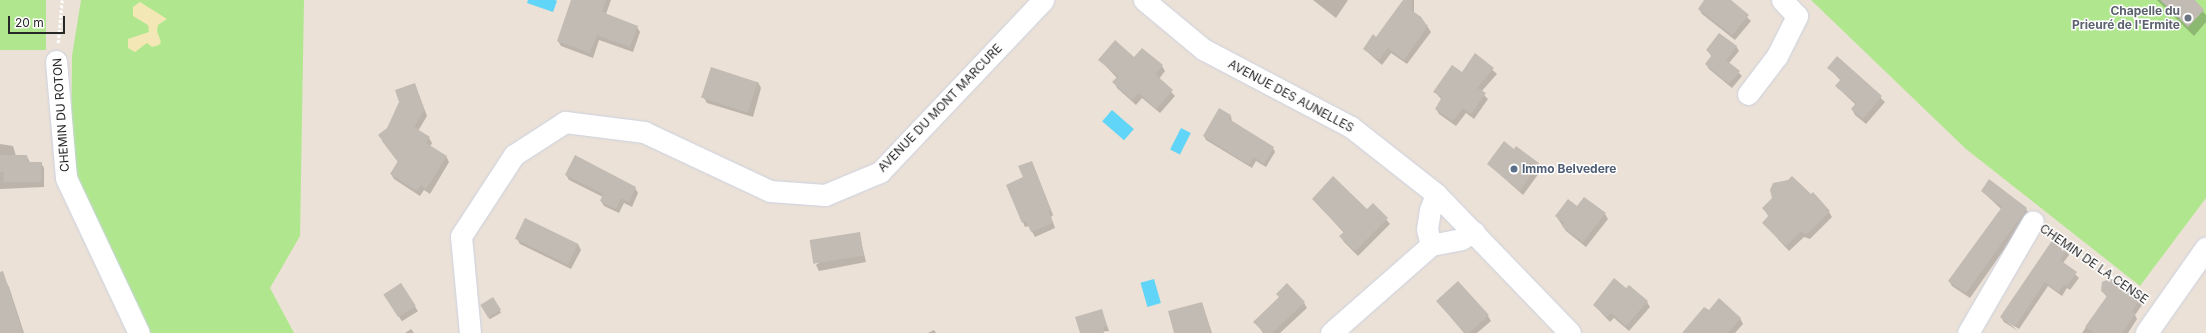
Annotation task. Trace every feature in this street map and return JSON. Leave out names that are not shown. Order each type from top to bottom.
[{"type":"main road","points":[[2147,333],[2206,249]]},
{"type":"street","name":"AVENUE DU MONT MARCURE","points":[[470,333],[461,236],[514,155],[565,122],[644,132],[770,191],[825,195],[880,172],[1043,0]]},
{"type":"street","name":"AVENUE DES AUNELLES","points":[[1144,0],[1203,49],[1351,127],[1436,194],[1570,333]]},
{"type":"street","points":[[1748,94],[1777,56],[1797,16],[1782,0]]},
{"type":"street","name":"CHEMIN DU ROTON","points":[[56,61],[66,178],[139,333]]},
{"type":"street","points":[[1431,245],[1427,229],[1430,210],[1436,194]]},
{"type":"street","name":"CHEMIN DE LA CENSE","points":[[1968,333],[2033,221]]},
{"type":"street","points":[[1331,333],[1431,245],[1461,239],[1474,232]]},
{"type":"path","name":"CHEMIN DU ROTON","points":[[56,61],[62,0]]},
{"type":"path","name":"CHEMIN DE LA CENSE","points":[[2033,221],[2162,311]]},
{"type":"green space","points":[[0,0],[46,0],[46,50],[0,50]]},
{"type":"green space","points":[[81,0],[304,0],[300,236],[270,288],[294,333],[150,333],[129,297],[81,189],[71,147],[72,56]]},
{"type":"green space","points":[[1811,0],[2206,0],[2206,198],[2140,286],[1966,149]]},
{"type":"sand","points":[[140,2],[167,19],[158,25],[157,31],[161,42],[159,45],[152,47],[147,43],[135,52],[128,48],[128,39],[149,32],[148,25],[133,16],[133,7]]},
{"type":"water","points":[[528,0],[557,1],[553,12],[527,3]]},
{"type":"water","points":[[1112,110],[1134,129],[1124,140],[1102,121]]},
{"type":"water","points":[[1181,128],[1191,133],[1180,154],[1170,149]]},
{"type":"water","points":[[1154,279],[1161,303],[1147,307],[1141,283]]},
{"type":"building","points":[[571,0],[606,0],[602,12],[638,26],[630,47],[597,35],[590,53],[557,41]]},
{"type":"building","points":[[1403,0],[1412,0],[1411,9],[1428,26],[1404,60],[1388,48],[1379,60],[1363,49],[1373,34],[1376,37]]},
{"type":"building","points":[[1704,0],[1731,0],[1749,15],[1732,35],[1698,9]]},
{"type":"building","name":"Chapelle du Prieuré de l'Ermite","points":[[2160,0],[2195,0],[2204,10],[2188,27]]},
{"type":"building","points":[[1719,33],[1737,46],[1726,60],[1740,71],[1729,84],[1705,64],[1712,55],[1706,50]]},
{"type":"building","points":[[1115,40],[1134,57],[1142,48],[1163,65],[1155,74],[1173,90],[1156,109],[1139,93],[1132,100],[1112,82],[1118,76],[1098,60]]},
{"type":"building","points":[[1475,53],[1494,68],[1477,88],[1486,93],[1471,114],[1463,108],[1453,121],[1435,109],[1442,97],[1433,92],[1452,65],[1462,72]]},
{"type":"building","points":[[1837,56],[1882,96],[1863,119],[1851,109],[1856,103],[1835,86],[1841,79],[1827,68]]},
{"type":"building","points":[[711,67],[758,82],[748,113],[701,97]]},
{"type":"building","points":[[415,83],[424,110],[414,127],[430,137],[426,143],[447,156],[426,189],[421,185],[417,191],[390,174],[398,161],[378,135],[387,128],[399,102],[395,90]]},
{"type":"building","points":[[1219,108],[1231,115],[1229,119],[1274,147],[1264,164],[1254,157],[1249,165],[1203,136]]},
{"type":"building","name":"Immo Belvedere","points":[[1504,141],[1514,149],[1516,146],[1539,163],[1520,191],[1487,164]]},
{"type":"building","points":[[0,155],[27,155],[27,162],[42,162],[41,182],[3,182],[4,172],[0,172]]},
{"type":"building","points":[[575,155],[636,187],[629,202],[621,198],[616,209],[600,201],[603,194],[565,175]]},
{"type":"building","points":[[1032,161],[1051,210],[1049,211],[1053,223],[1031,232],[1026,221],[1022,223],[1006,185],[1023,177],[1018,166]]},
{"type":"building","points":[[1333,176],[1367,209],[1373,203],[1388,218],[1355,251],[1339,236],[1344,232],[1312,199]]},
{"type":"building","points":[[1792,176],[1811,194],[1813,192],[1830,211],[1807,234],[1800,232],[1786,246],[1762,223],[1769,215],[1762,208],[1772,198],[1770,190],[1773,183],[1788,180]]},
{"type":"building","points":[[1989,179],[2027,208],[1966,293],[1948,281],[2002,207],[1981,191]]},
{"type":"building","points":[[1584,197],[1606,213],[1583,242],[1562,226],[1564,223],[1555,216],[1568,199],[1577,206]]},
{"type":"building","points":[[525,218],[578,244],[568,265],[515,239]]},
{"type":"building","points":[[860,232],[864,256],[813,264],[810,240]]},
{"type":"building","points":[[2053,239],[2067,250],[2060,260],[2077,272],[2067,286],[2064,284],[2059,292],[2045,282],[2015,327],[2000,317]]},
{"type":"building","points":[[3,271],[23,333],[0,333],[0,272]]},
{"type":"building","points":[[1614,278],[1626,288],[1629,285],[1648,301],[1626,326],[1611,313],[1607,317],[1593,305]]},
{"type":"building","points":[[2111,278],[2140,299],[2132,311],[2135,314],[2122,333],[2094,333],[2085,327],[2107,296],[2101,291],[2102,282]]},
{"type":"building","points":[[1458,281],[1489,315],[1469,333],[1465,333],[1436,301]]},
{"type":"building","points":[[401,283],[416,306],[398,317],[383,294]]},
{"type":"building","points":[[1287,283],[1305,302],[1272,333],[1265,333],[1253,322],[1279,297],[1276,294]]},
{"type":"building","points":[[493,297],[501,310],[488,318],[480,305]]},
{"type":"building","points":[[1719,298],[1741,318],[1728,333],[1682,333],[1704,307],[1709,310]]},
{"type":"building","points":[[1202,302],[1211,333],[1174,333],[1168,311]]},
{"type":"building","points":[[1102,309],[1107,326],[1103,327],[1104,333],[1080,333],[1075,317]]},
{"type":"place","name":"Chapelle du Prieuré de l'Ermite","points":[[2188,18]]},
{"type":"place","name":"Immo Belvedere","points":[[1514,169]]}]
